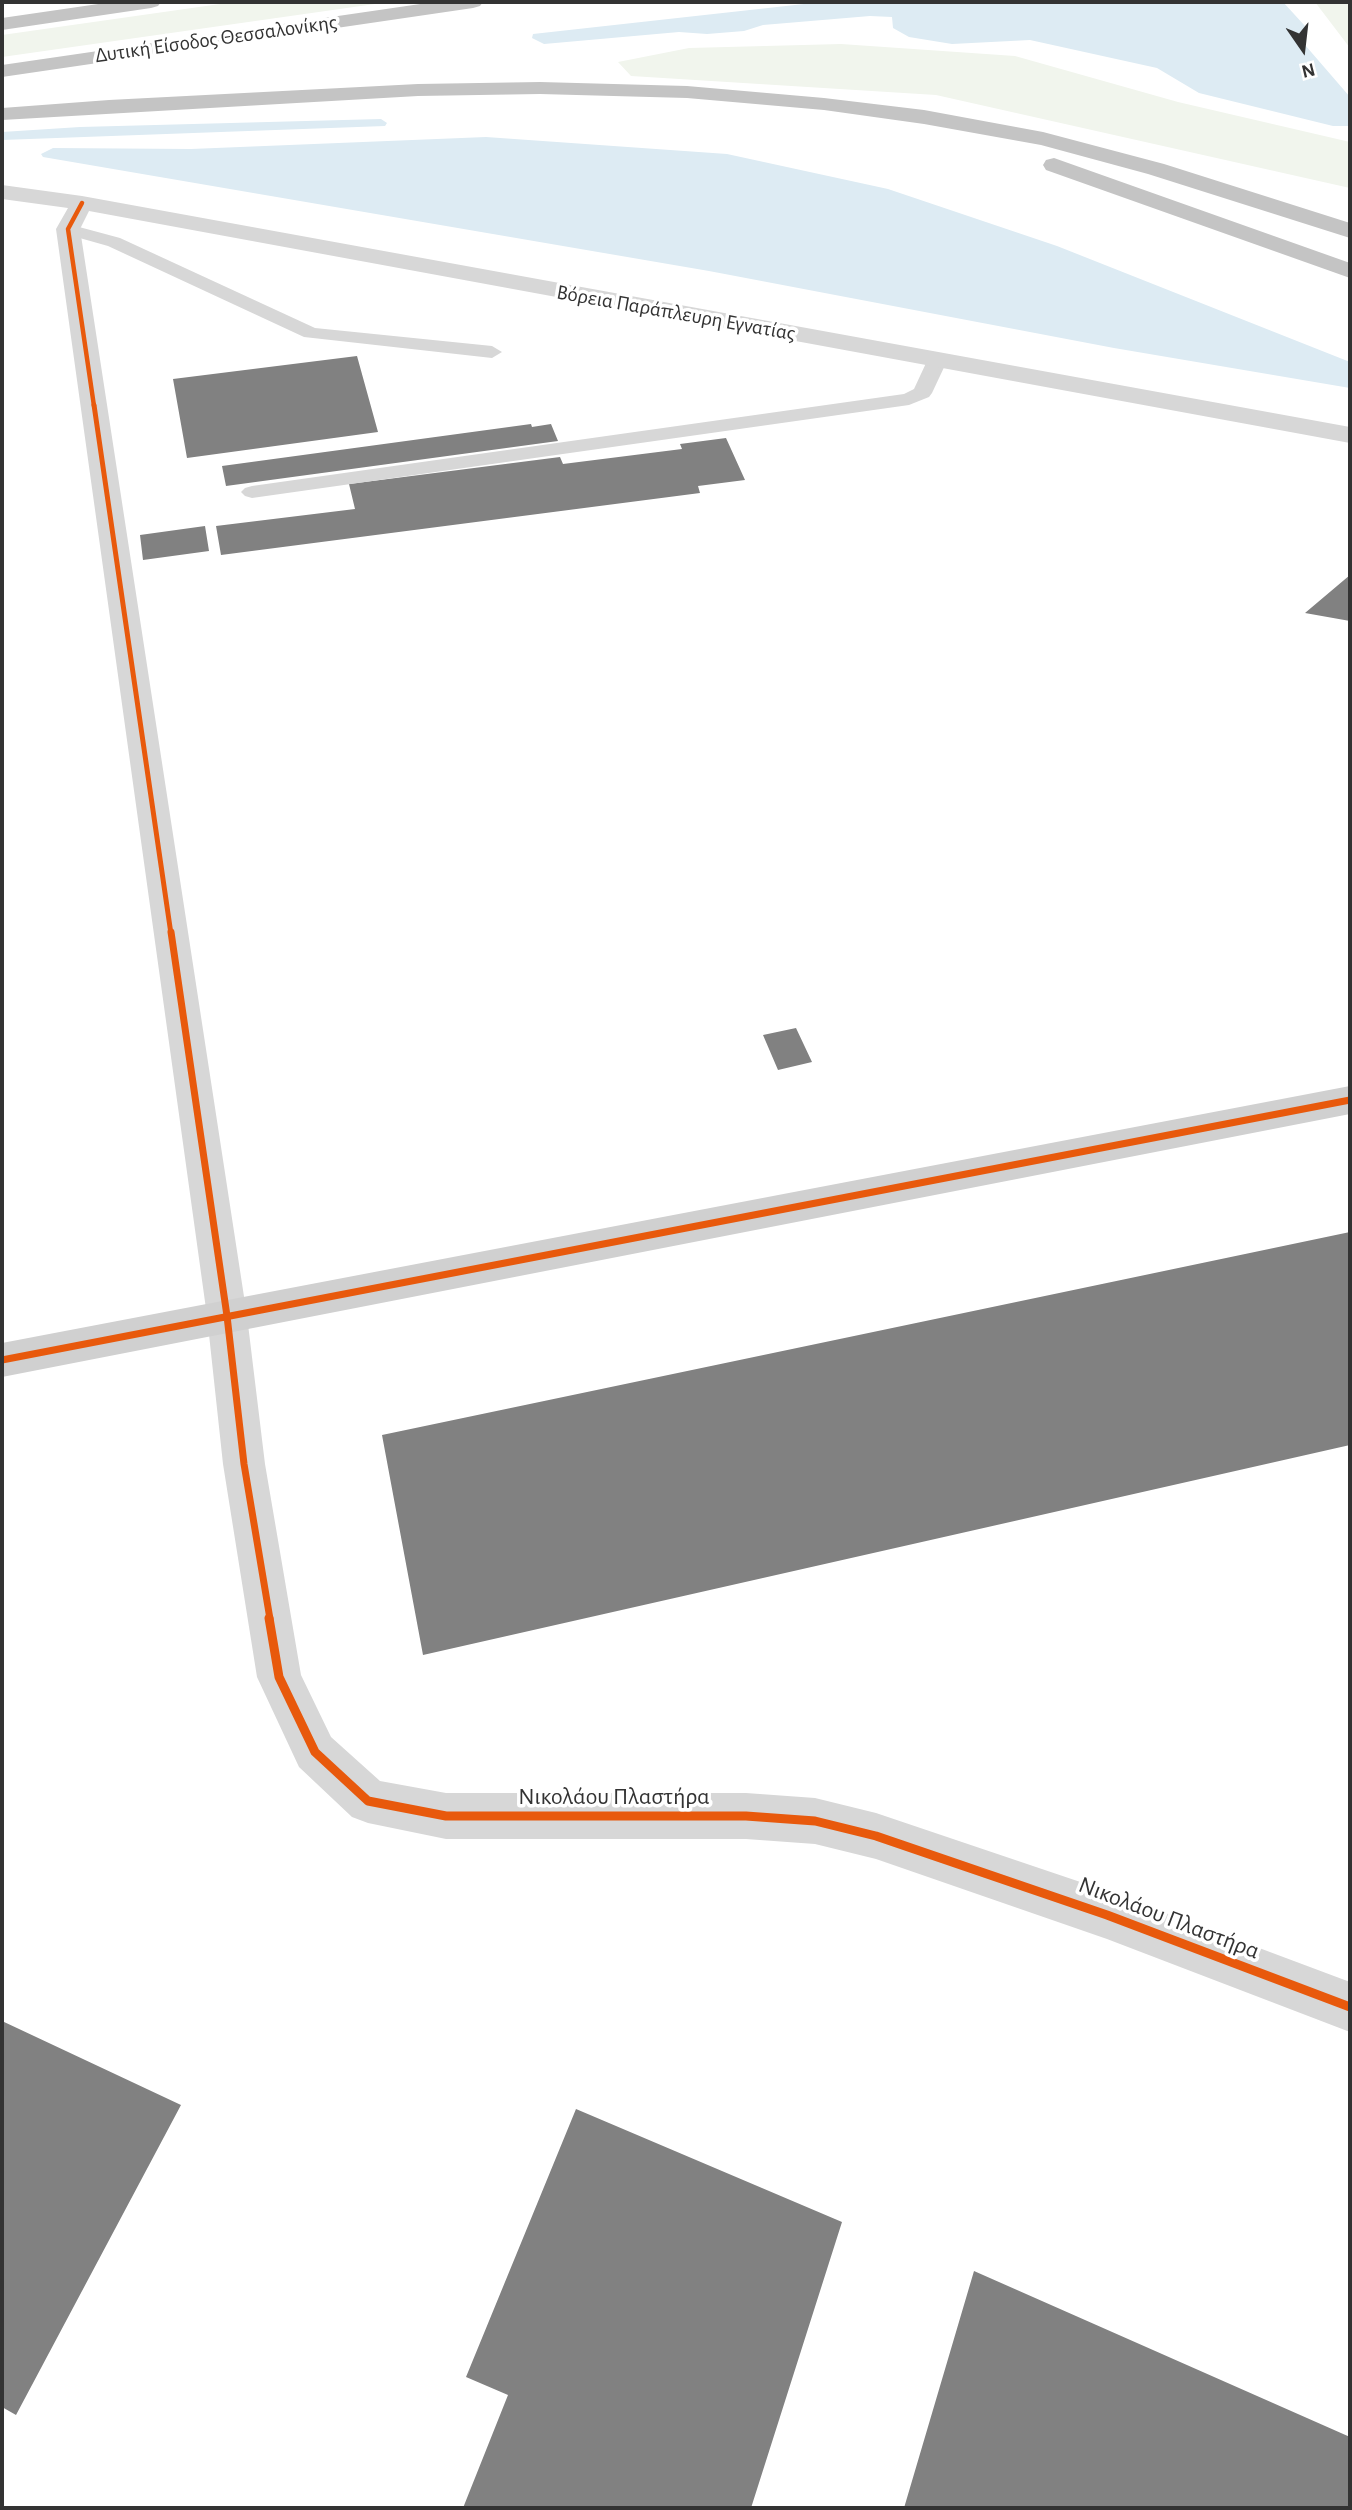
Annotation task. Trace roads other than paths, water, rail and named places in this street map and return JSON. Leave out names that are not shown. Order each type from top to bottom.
[{"type":"highway","name":"Δυτική Είσοδος Θεσσαλονίκης","points":[[2,24],[151,2]]},
{"type":"highway","name":"Δυτική Είσοδος Θεσσαλονίκης","points":[[2,71],[472,2]]},
{"type":"highway","points":[[2,114],[391,92],[540,88],[687,92],[824,104],[924,117],[1043,139],[1156,169],[1350,231]]},
{"type":"highway","points":[[924,117],[1350,271]]},
{"type":"street","name":"Βόρεια Παράπλευρη Εγνατίας","points":[[2,192],[75,216],[937,361],[1350,435]]},
{"type":"street","name":"Νικολάου Πλαστήρα","points":[[75,216],[227,1316],[243,1464],[279,1677],[315,1752],[368,1801],[446,1816],[746,1816],[815,1821],[876,1836],[994,1874],[1350,2007]]},
{"type":"street","points":[[2,1360],[1350,1100]]},
{"type":"lane","points":[[75,216],[114,242],[311,333],[492,352]]},
{"type":"lane","points":[[252,492],[909,399],[922,393],[937,361]]},
{"type":"waterway","points":[[2,136],[80,131],[381,123]]}]
